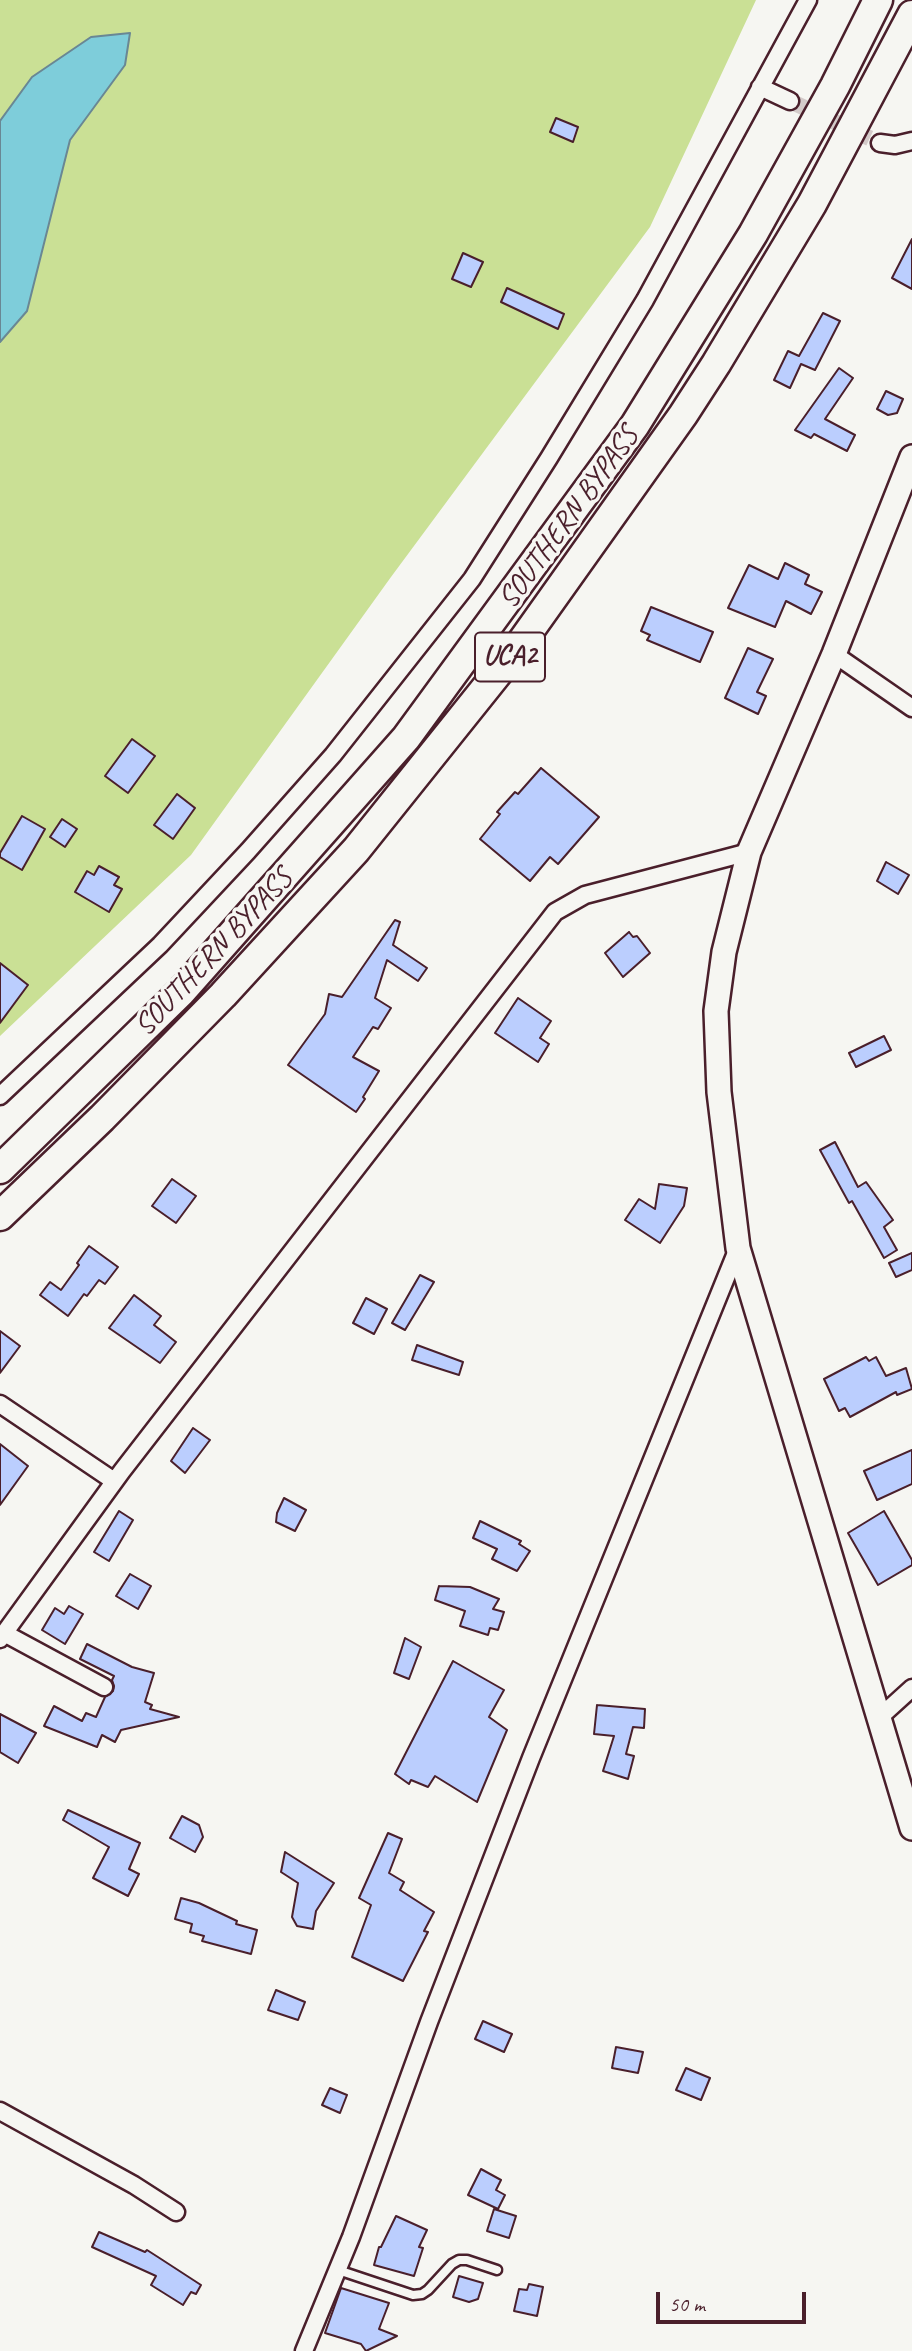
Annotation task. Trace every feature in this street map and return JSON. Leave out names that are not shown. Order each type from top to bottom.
[{"type":"highway","name":"SOUTHERN BYPASS","points":[[0,1169],[181,992],[406,738],[635,425],[753,234],[835,86],[878,0]]},
{"type":"highway","name":"SOUTHERN BYPASS","points":[[0,1216],[102,1118],[223,995],[339,869],[513,654],[683,415],[716,364],[812,204],[912,15]]},
{"type":"main road","points":[[912,457],[834,654],[749,852],[724,952],[716,1011],[719,1092],[738,1248],[912,1828]]},
{"type":"street","points":[[0,1096],[160,945],[248,851],[333,755],[472,579],[645,300],[808,0]]},
{"type":"street","points":[[760,87],[790,101]]},
{"type":"street","points":[[880,143],[895,145],[912,141]]},
{"type":"street","points":[[834,654],[912,708]]},
{"type":"street","points":[[104,1686],[2,1636],[114,1481],[555,912],[585,895],[749,852]]},
{"type":"street","points":[[304,2351],[338,2270],[531,1758],[738,1248]]},
{"type":"street","points":[[0,1404],[114,1481]]},
{"type":"street","points":[[880,1717],[912,1688]]},
{"type":"street","points":[[0,2110],[134,2185],[176,2212]]},
{"type":"lane","points":[[338,2270],[413,2295],[428,2290],[459,2260],[497,2270]]},
{"type":"green space","points":[[0,0],[756,0],[650,227],[391,577],[191,855],[0,1036]]},
{"type":"water","points":[[130,33],[125,65],[70,140],[27,311],[0,342],[0,121],[32,77],[91,37]]},
{"type":"building","points":[[556,118],[578,127],[573,142],[550,132]]},
{"type":"building","points":[[912,239],[912,289],[892,278]]},
{"type":"building","points":[[463,253],[483,262],[471,287],[452,279]]},
{"type":"building","points":[[507,288],[564,314],[558,329],[501,302]]},
{"type":"building","points":[[823,313],[840,321],[815,370],[801,364],[790,388],[774,380],[788,351],[799,356]]},
{"type":"building","points":[[839,368],[853,378],[825,419],[855,435],[847,451],[814,434],[811,438],[795,430]]},
{"type":"building","points":[[886,391],[903,399],[897,413],[888,415],[877,409]]},
{"type":"building","points":[[785,563],[809,575],[805,584],[822,592],[811,614],[786,601],[775,627],[728,608],[749,565],[778,579]]},
{"type":"building","points":[[651,607],[713,632],[700,662],[647,640],[650,635],[641,631]]},
{"type":"building","points":[[748,648],[773,659],[757,692],[766,696],[758,714],[725,698]]},
{"type":"building","points":[[132,739],[155,756],[128,793],[105,776]]},
{"type":"building","points":[[541,768],[599,817],[558,864],[550,857],[530,881],[480,839],[500,814],[497,812],[515,792],[518,794]]},
{"type":"building","points":[[177,794],[195,808],[173,839],[154,825]]},
{"type":"building","points":[[22,816],[45,829],[22,870],[0,857],[0,853]]},
{"type":"building","points":[[62,819],[77,829],[65,847],[50,837]]},
{"type":"building","points":[[886,862],[909,875],[898,894],[877,881]]},
{"type":"building","points":[[99,866],[119,877],[114,885],[122,889],[109,912],[75,892],[87,871],[94,875]]},
{"type":"building","points":[[395,920],[400,922],[393,945],[427,968],[418,981],[387,960],[375,998],[391,1008],[378,1029],[373,1027],[353,1057],[379,1071],[356,1112],[288,1065],[325,1014],[329,994],[342,997]]},
{"type":"building","points":[[629,932],[633,937],[637,936],[650,953],[623,977],[605,953]]},
{"type":"building","points":[[0,963],[28,985],[0,1023]]},
{"type":"building","points":[[518,998],[551,1021],[540,1038],[549,1044],[538,1062],[495,1033]]},
{"type":"building","points":[[884,1036],[891,1050],[856,1067],[849,1053]]},
{"type":"building","points":[[835,1142],[858,1187],[866,1182],[893,1220],[884,1227],[897,1250],[884,1258],[820,1150]]},
{"type":"building","points":[[172,1179],[196,1196],[176,1223],[152,1206]]},
{"type":"building","points":[[659,1184],[687,1188],[684,1206],[660,1243],[625,1220],[639,1199],[655,1209]]},
{"type":"building","points":[[89,1246],[118,1267],[105,1284],[99,1280],[87,1296],[84,1294],[68,1316],[40,1295],[50,1282],[61,1290]]},
{"type":"building","points":[[912,1253],[912,1270],[896,1277],[889,1263]]},
{"type":"building","points":[[420,1275],[434,1282],[405,1330],[392,1323]]},
{"type":"building","points":[[134,1295],[161,1316],[154,1325],[176,1342],[160,1363],[109,1328]]},
{"type":"building","points":[[366,1298],[387,1309],[374,1334],[353,1323]]},
{"type":"building","points":[[0,1331],[20,1346],[0,1373]]},
{"type":"building","points":[[417,1345],[463,1362],[459,1375],[412,1360]]},
{"type":"building","points":[[866,1357],[869,1361],[876,1357],[886,1376],[906,1368],[912,1389],[897,1395],[896,1392],[850,1417],[845,1408],[839,1411],[824,1379]]},
{"type":"building","points":[[193,1428],[210,1440],[185,1473],[171,1461]]},
{"type":"building","points":[[0,1444],[28,1466],[0,1505]]},
{"type":"building","points":[[912,1450],[912,1484],[877,1500],[864,1471]]},
{"type":"building","points":[[284,1498],[306,1510],[295,1531],[276,1522]]},
{"type":"building","points":[[119,1511],[133,1520],[109,1561],[94,1552]]},
{"type":"building","points":[[884,1511],[912,1560],[912,1565],[878,1585],[848,1533]]},
{"type":"building","points":[[480,1521],[521,1541],[519,1544],[530,1551],[517,1571],[492,1559],[497,1549],[473,1538]]},
{"type":"building","points":[[130,1574],[151,1586],[138,1609],[116,1596]]},
{"type":"building","points":[[439,1586],[470,1587],[499,1599],[493,1609],[504,1612],[498,1630],[490,1628],[488,1635],[460,1626],[465,1611],[435,1600]]},
{"type":"building","points":[[69,1606],[83,1614],[65,1644],[42,1630],[55,1608],[64,1614]]},
{"type":"building","points":[[405,1638],[421,1647],[409,1679],[394,1673]]},
{"type":"building","points":[[87,1644],[132,1667],[154,1673],[145,1702],[152,1705],[150,1709],[179,1717],[121,1730],[115,1742],[102,1735],[97,1747],[44,1726],[54,1706],[82,1721],[86,1713],[96,1717],[105,1697],[113,1691],[114,1676],[80,1659]]},
{"type":"building","points":[[453,1661],[504,1690],[489,1717],[507,1730],[477,1802],[435,1776],[428,1787],[411,1780],[409,1784],[395,1774]]},
{"type":"building","points":[[597,1705],[645,1709],[644,1728],[633,1727],[626,1754],[634,1756],[628,1779],[603,1771],[614,1736],[594,1734]]},
{"type":"building","points":[[0,1714],[36,1733],[18,1763],[0,1752]]},
{"type":"building","points":[[68,1810],[140,1843],[129,1869],[139,1874],[128,1896],[93,1878],[109,1847],[63,1820]]},
{"type":"building","points":[[182,1816],[199,1825],[203,1837],[195,1852],[170,1838]]},
{"type":"building","points":[[388,1833],[402,1839],[389,1873],[404,1882],[400,1890],[434,1912],[424,1931],[428,1932],[403,1981],[352,1957],[371,1905],[359,1898]]},
{"type":"building","points":[[285,1852],[334,1883],[316,1911],[313,1929],[297,1926],[292,1917],[298,1883],[281,1872]]},
{"type":"building","points":[[181,1898],[199,1903],[237,1921],[236,1924],[257,1930],[251,1954],[202,1941],[204,1936],[190,1932],[192,1924],[175,1919]]},
{"type":"building","points":[[276,1990],[305,2002],[298,2020],[268,2010]]},
{"type":"building","points":[[483,2021],[512,2034],[504,2052],[475,2039]]},
{"type":"building","points":[[616,2047],[643,2052],[638,2073],[612,2068]]},
{"type":"building","points":[[686,2068],[710,2078],[701,2100],[676,2090]]},
{"type":"building","points":[[330,2088],[347,2095],[340,2113],[322,2105]]},
{"type":"building","points":[[481,2169],[501,2180],[496,2190],[505,2195],[498,2209],[468,2195]]},
{"type":"building","points":[[494,2209],[516,2216],[509,2238],[487,2231]]},
{"type":"building","points":[[396,2216],[427,2230],[419,2247],[423,2248],[414,2276],[374,2265],[379,2247]]},
{"type":"building","points":[[99,2232],[145,2252],[147,2250],[201,2285],[196,2294],[191,2292],[183,2305],[151,2285],[156,2276],[92,2247]]},
{"type":"building","points":[[459,2276],[483,2283],[478,2299],[469,2302],[453,2297]]},
{"type":"building","points":[[529,2284],[543,2287],[537,2316],[514,2311],[519,2289],[527,2290]]},
{"type":"building","points":[[341,2288],[389,2303],[379,2329],[397,2336],[366,2351],[361,2344],[325,2333]]},
{"type":"tunnel","points":[[790,101],[880,143]]}]
